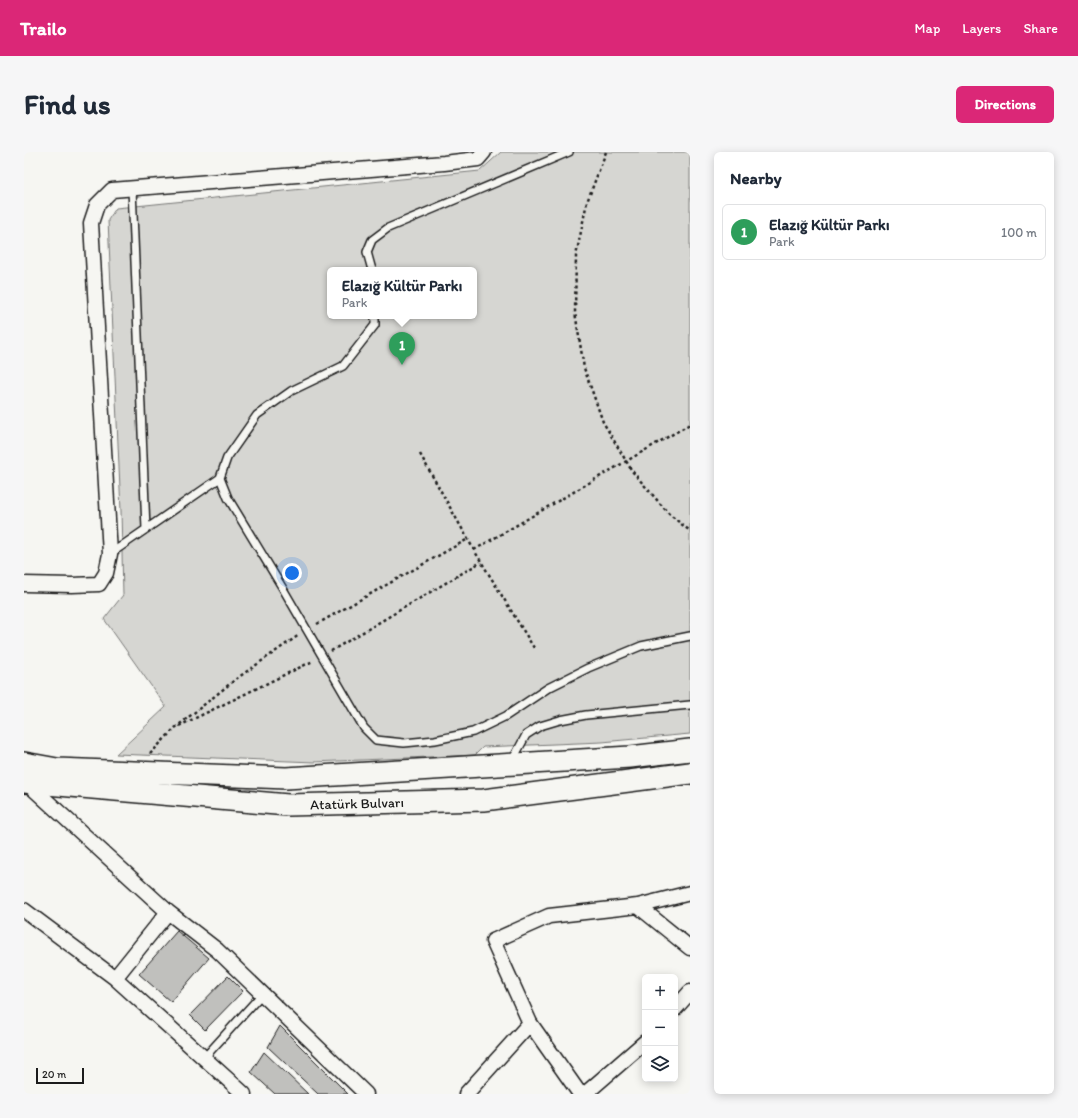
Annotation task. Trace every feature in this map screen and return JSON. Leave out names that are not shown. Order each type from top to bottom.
[{"type":"main road","name":"Atatürk Bulvarı","points":[[24,776],[57,769],[286,778],[630,757],[690,750]]},
{"type":"main road","name":"Atatürk Bulvarı","points":[[24,776],[288,805],[484,800],[690,773]]},
{"type":"street","points":[[24,584],[99,584],[106,573],[110,554],[91,223],[97,205],[112,190],[444,163],[478,159],[484,152]]},
{"type":"street","points":[[24,776],[168,912],[217,950],[366,1094]]},
{"type":"street","points":[[580,1094],[530,1023],[494,941],[549,916],[638,906],[690,892]]},
{"type":"street","points":[[638,906],[690,948]]},
{"type":"street","points":[[24,910],[115,978],[244,1094]]},
{"type":"street","points":[[115,978],[168,912]]},
{"type":"street","points":[[678,1006],[690,992]]},
{"type":"street","points":[[466,1094],[530,1023]]},
{"type":"street","points":[[585,1094],[642,1045]]},
{"type":"lane","points":[[371,267],[367,252],[372,240],[388,228],[569,152]]},
{"type":"lane","points":[[132,189],[146,529]]},
{"type":"lane","points":[[110,554],[220,478],[227,458],[257,415],[292,391],[343,366],[375,325],[376,319]]},
{"type":"lane","points":[[220,478],[228,498],[364,728],[376,740],[404,743],[435,740],[473,732],[506,716],[548,688],[588,668],[641,646],[690,636]]},
{"type":"lane","points":[[511,764],[526,735],[540,726],[586,715],[690,705]]},
{"type":"lane","points":[[204,1058],[262,994]]},
{"type":"path","points":[[606,152],[587,202],[576,256],[575,312],[584,368],[603,422],[632,471],[669,514],[690,531]]},
{"type":"path","points":[[474,550],[690,424]]},
{"type":"path","points":[[420,454],[474,550],[534,648]]},
{"type":"path","points":[[132,772],[175,728]]},
{"type":"shaded area","points":[[501,152],[690,152],[690,734],[602,742],[483,747],[475,755],[314,762],[116,754],[166,707],[104,619],[123,595],[121,511],[108,220],[116,208],[480,171]]},
{"type":"building","points":[[177,931],[209,958],[171,1002],[139,974]]},
{"type":"building","points":[[228,976],[243,991],[205,1030],[190,1015]]},
{"type":"building","points":[[280,1026],[348,1094],[318,1094],[268,1047]]},
{"type":"building","points":[[264,1052],[308,1094],[275,1094],[251,1072]]},
{"type":"place","name":"Elazığ Kültür Parkı","points":[[402,365]]}]
